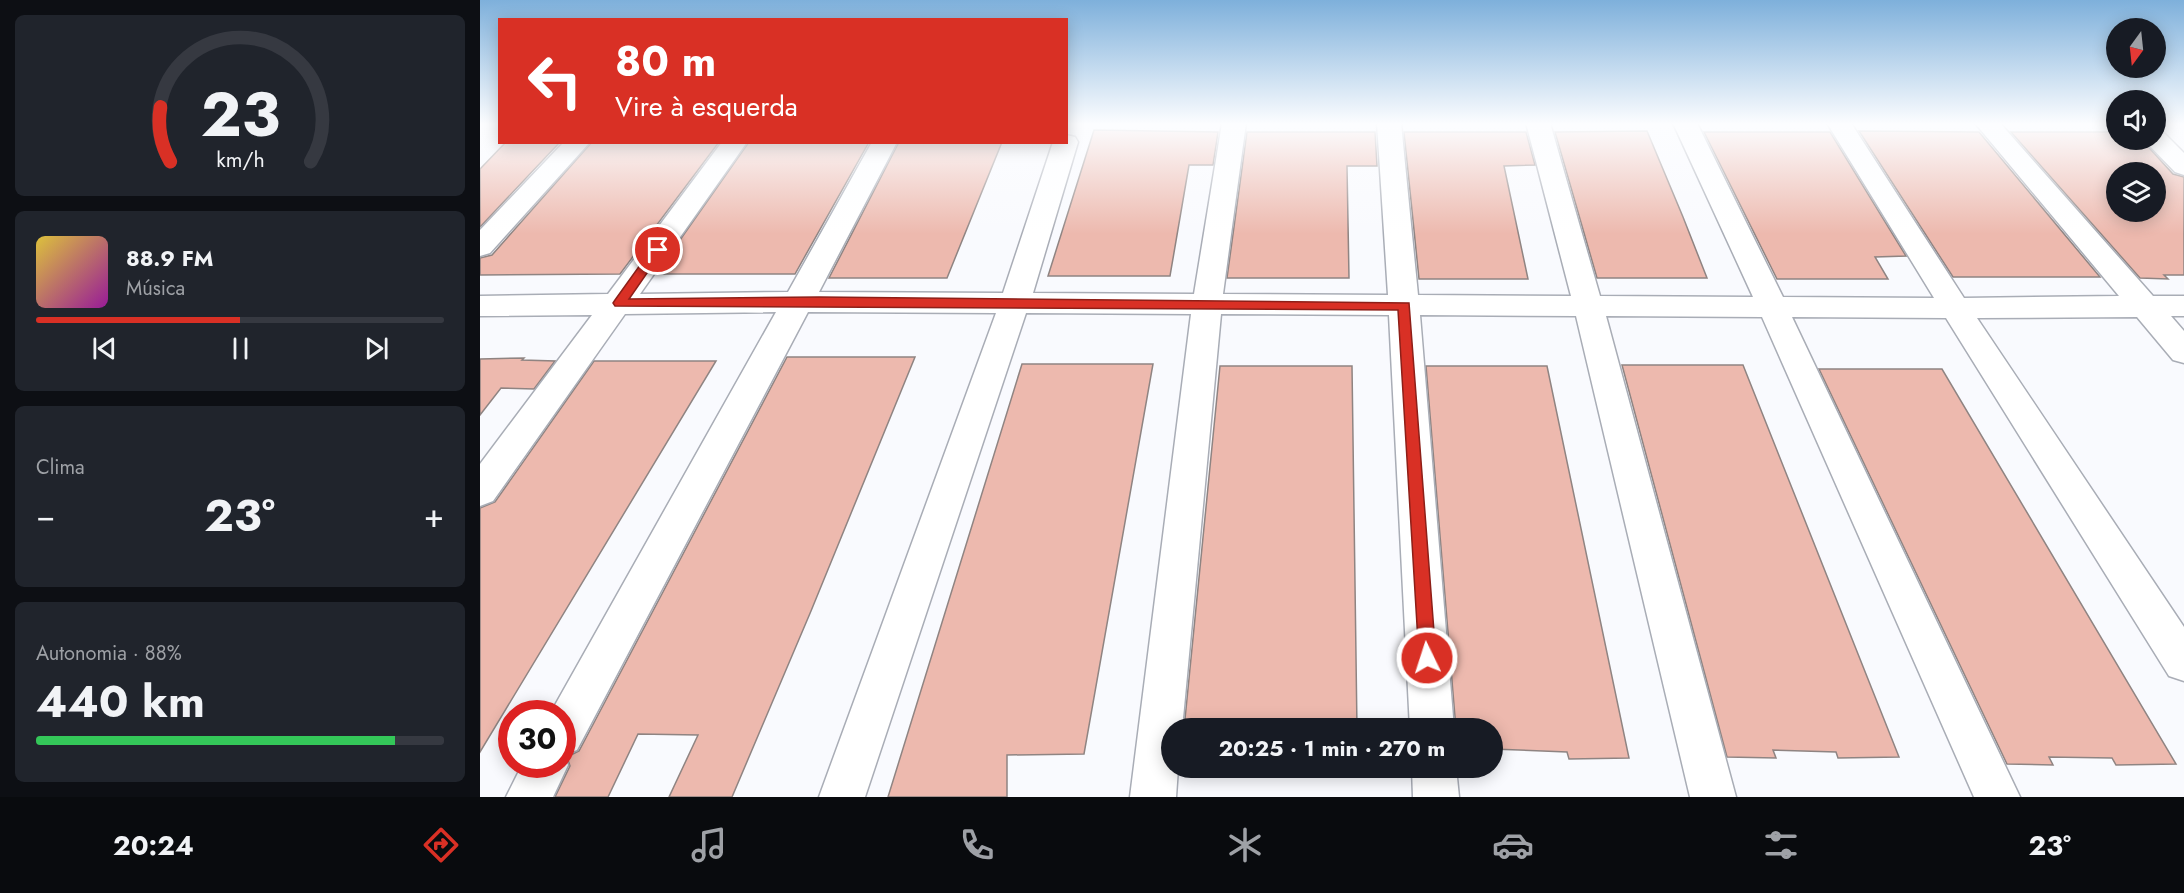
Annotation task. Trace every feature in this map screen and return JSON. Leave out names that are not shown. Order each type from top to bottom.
[{"type":"street","points":[[480,247],[561,160]]},
{"type":"street","points":[[480,491],[722,160]]},
{"type":"street","points":[[576,709],[875,160]]},
{"type":"street","points":[[842,797],[1015,303],[1060,160]]},
{"type":"street","points":[[1153,797],[1207,304],[1228,160]]},
{"type":"street","points":[[1392,160],[1431,718]]},
{"type":"street","points":[[1548,160],[1588,305],[1713,797]]},
{"type":"street","points":[[1702,160],[1772,306],[1997,797]]},
{"type":"street","points":[[1862,160],[2184,662]]},
{"type":"street","points":[[2019,160],[2184,352]]},
{"type":"street","points":[[480,306],[797,302],[1955,308],[2184,306]]},
{"type":"street","points":[[529,797],[539,778]]},
{"type":"street","points":[[1435,778],[1436,797]]},
{"type":"building","points":[[488,160],[543,160],[480,227],[480,169]]},
{"type":"building","points":[[576,160],[705,160],[620,274],[480,275],[480,258],[492,255]]},
{"type":"building","points":[[736,160],[859,160],[795,274],[656,274]]},
{"type":"building","points":[[890,160],[995,160],[947,278],[829,278]]},
{"type":"building","points":[[1084,160],[1214,160],[1213,165],[1189,165],[1170,276],[1048,276]]},
{"type":"building","points":[[1243,160],[1377,160],[1377,166],[1347,166],[1349,278],[1227,278]]},
{"type":"building","points":[[1407,160],[1534,160],[1535,165],[1504,166],[1528,279],[1419,279]]},
{"type":"building","points":[[1563,160],[1659,160],[1707,278],[1597,278]]},
{"type":"building","points":[[1718,160],[1847,160],[1906,256],[1875,257],[1888,279],[1777,279]]},
{"type":"building","points":[[1878,160],[2003,160],[2100,277],[1953,277]]},
{"type":"building","points":[[2036,160],[2160,160],[2162,162],[2106,162],[2106,222],[2166,222],[2166,166],[2173,174],[2184,177],[2184,275],[2164,275],[2168,279],[2140,278]]},
{"type":"building","points":[[787,357],[915,357],[732,797],[669,797],[698,735],[638,734],[608,797],[555,797],[564,778],[576,778],[576,752],[579,751]]},
{"type":"building","points":[[524,358],[522,360],[555,361],[534,389],[501,388],[480,415],[480,359]]},
{"type":"building","points":[[594,361],[716,361],[511,700],[498,700],[498,722],[480,752],[480,508],[495,502]]},
{"type":"building","points":[[1022,364],[1153,364],[1084,754],[1007,755],[1007,797],[888,797]]},
{"type":"building","points":[[1622,365],[1743,365],[1899,757],[1838,758],[1836,752],[1773,750],[1776,758],[1727,757]]},
{"type":"building","points":[[1220,366],[1352,366],[1357,718],[1185,718]]},
{"type":"building","points":[[1426,366],[1547,366],[1629,758],[1569,759],[1567,752],[1503,749],[1503,718],[1455,718]]},
{"type":"building","points":[[1819,369],[1942,369],[2176,764],[2116,765],[2112,758],[2049,757],[2053,765],[2007,764]]},
{"type":"route","points":[[658,250],[619,303],[1100,303],[1404,306],[1427,658]]}]
